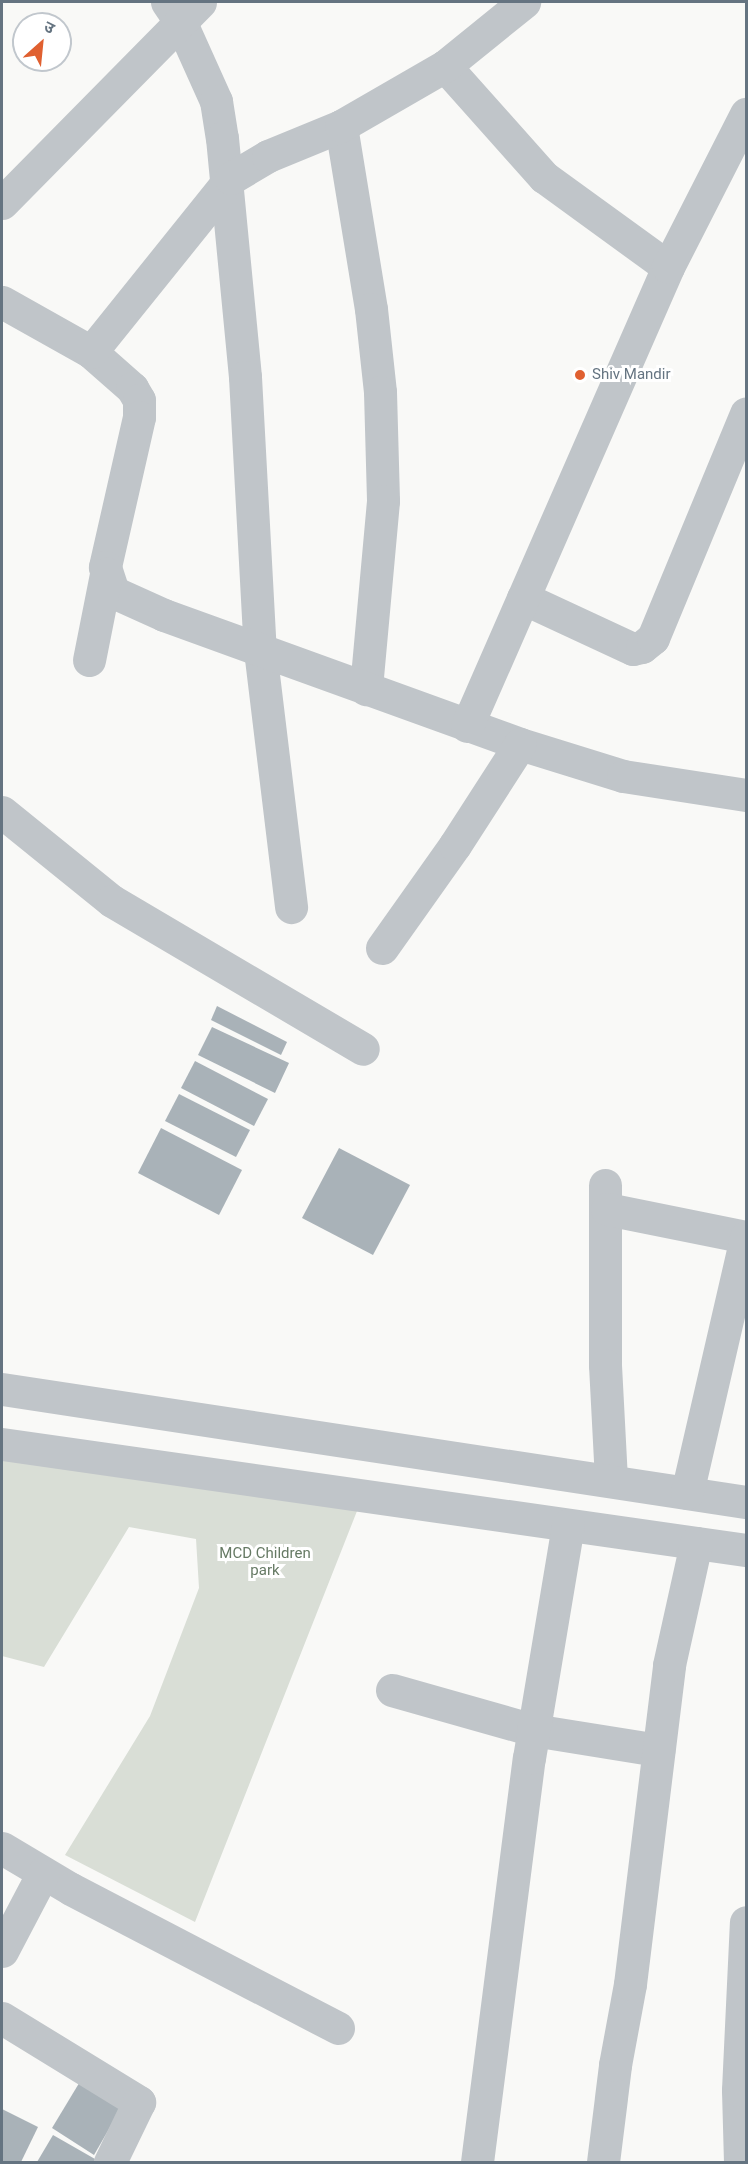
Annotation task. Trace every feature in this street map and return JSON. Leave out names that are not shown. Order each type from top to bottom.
[{"type":"street","points":[[91,352],[225,184],[246,166],[341,126],[444,66],[524,2]]},
{"type":"street","points":[[2,203],[183,8],[216,101],[245,377],[260,650],[291,907]]},
{"type":"street","points":[[444,66],[544,177],[668,267]]},
{"type":"street","points":[[467,726],[668,267],[747,114]]},
{"type":"street","points":[[341,126],[371,309],[380,392],[383,501],[366,689]]},
{"type":"street","points":[[2,302],[91,352],[132,388],[140,409],[89,660]]},
{"type":"street","points":[[524,598],[633,650],[642,647],[653,638],[747,413]]},
{"type":"street","points":[[106,574],[113,592],[260,650],[467,726],[623,776],[747,795]]},
{"type":"street","points":[[382,948],[455,845],[520,744]]},
{"type":"street","points":[[2,812],[112,901],[363,1049]]},
{"type":"street","points":[[611,1481],[605,1365],[606,1197],[746,1237],[687,1493]]},
{"type":"street","points":[[2,1389],[747,1502]]},
{"type":"street","points":[[2,1444],[747,1550]]},
{"type":"street","points":[[477,2163],[533,1730],[568,1525]]},
{"type":"street","points":[[603,2163],[615,2065],[630,1984],[669,1665],[696,1543]]},
{"type":"street","points":[[392,1690],[533,1730],[658,1750]]},
{"type":"street","points":[[2,1848],[43,1873],[338,2028]]},
{"type":"street","points":[[2,1951],[43,1873]]},
{"type":"street","points":[[740,2163],[738,2090],[747,1922]]},
{"type":"street","points":[[2,2018],[139,2102],[110,2163]]},
{"type":"green space","name":"MCD Children park","points":[[2,1458],[359,1506],[195,1922],[65,1855],[150,1716],[199,1588],[196,1539],[129,1527],[44,1667],[2,1656]]},
{"type":"building","points":[[217,1006],[287,1042],[281,1055],[211,1020]]},
{"type":"building","points":[[212,1027],[289,1063],[275,1093],[198,1055]]},
{"type":"building","points":[[195,1061],[268,1099],[254,1126],[181,1088]]},
{"type":"building","points":[[179,1094],[250,1130],[236,1157],[165,1121]]},
{"type":"building","points":[[161,1128],[242,1170],[219,1215],[138,1173]]},
{"type":"building","points":[[339,1148],[410,1185],[373,1255],[302,1218]]},
{"type":"building","points":[[84,2075],[124,2103],[94,2155],[52,2128]]},
{"type":"building","points":[[2,2109],[38,2127],[21,2162],[2,2162]]},
{"type":"building","points":[[53,2135],[95,2159],[94,2162],[37,2162]]},
{"type":"place","name":"Shiv Mandir","points":[[580,375]]}]
